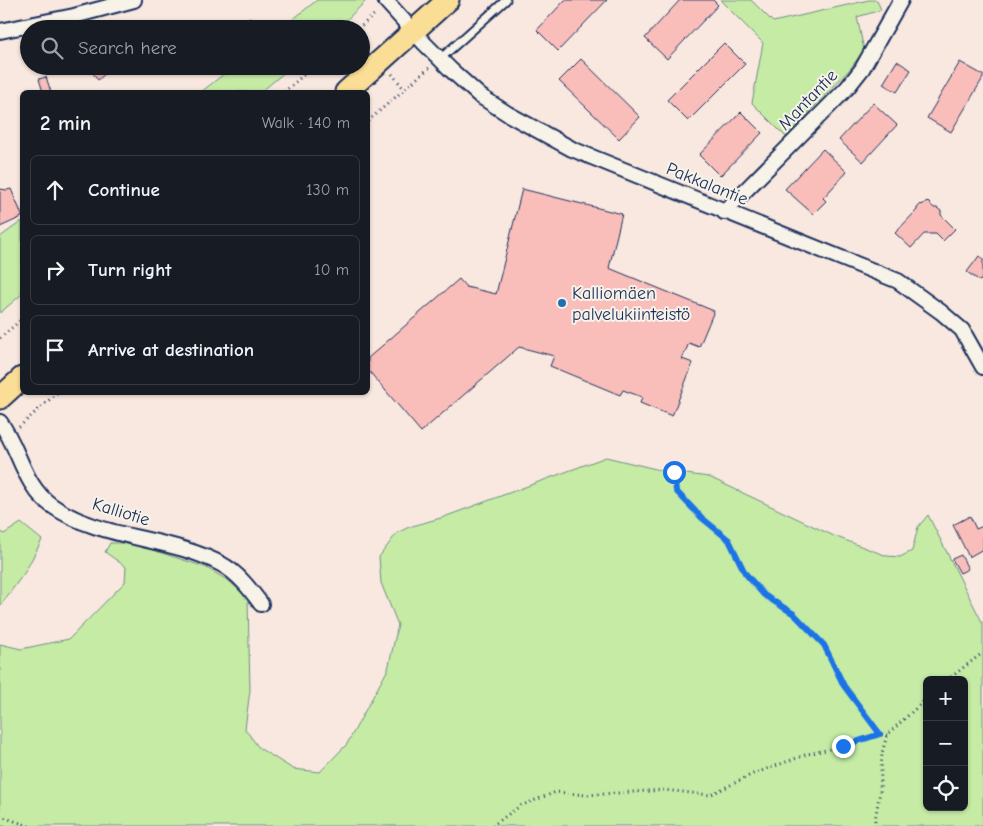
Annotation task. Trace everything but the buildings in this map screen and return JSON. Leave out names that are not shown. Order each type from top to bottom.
[{"type":"main road","points":[[370,71],[448,0]]},
{"type":"main road","points":[[348,90],[365,75]]},
{"type":"main road","points":[[0,398],[20,380]]},
{"type":"street","points":[[54,20],[134,0]]},
{"type":"street","name":"Pakkalantie","points":[[386,1],[440,59],[480,96],[508,114],[572,149],[898,282],[941,312],[962,330],[983,367]]},
{"type":"street","name":"Mantantie","points":[[724,212],[847,88],[862,69],[896,3]]},
{"type":"street","points":[[0,31],[20,27]]},
{"type":"street","name":"Kalliotie","points":[[0,422],[10,435],[36,492],[51,505],[90,524],[198,554],[221,564],[236,575],[261,604]]},
{"type":"lane","points":[[440,59],[506,0]]},
{"type":"path","points":[[367,20],[386,1]]},
{"type":"path","points":[[370,119],[440,59]]},
{"type":"path","points":[[286,90],[304,75]]},
{"type":"path","points":[[0,338],[20,321]]},
{"type":"path","points":[[10,435],[55,395]]},
{"type":"path","points":[[674,472],[676,491],[702,518],[729,540],[745,573],[764,595],[794,614],[824,645],[844,686],[880,734]]},
{"type":"path","points":[[952,676],[983,654]]},
{"type":"path","points":[[874,826],[880,791],[882,754],[887,734],[923,702]]},
{"type":"path","points":[[492,826],[520,806],[556,792],[586,795],[664,790],[710,795],[753,774],[808,754],[843,746],[880,734],[887,734]]},
{"type":"path","points":[[0,816],[29,826]]},
{"type":"green space","points":[[317,0],[366,1],[346,20],[292,20]]},
{"type":"green space","points":[[720,0],[751,0],[773,22],[869,0],[877,0],[881,10],[857,17],[864,50],[850,69],[786,137],[752,103],[763,43]]},
{"type":"green space","points":[[223,75],[281,75],[263,90],[204,90]]},
{"type":"green space","points":[[20,222],[20,296],[0,313],[0,237]]},
{"type":"green space","points":[[606,457],[664,471],[709,477],[834,536],[887,556],[900,557],[912,551],[918,527],[928,515],[983,624],[983,826],[0,826],[0,644],[21,649],[69,639],[125,582],[126,567],[105,552],[110,543],[131,543],[205,567],[229,581],[248,599],[250,690],[245,729],[259,748],[293,769],[320,772],[347,744],[388,669],[398,625],[381,583],[379,557],[397,533],[409,527],[444,517]]},
{"type":"green space","points":[[21,523],[42,540],[25,572],[0,606],[0,530],[4,534]]},
{"type":"place","name":"Kalliomäen palvelukiinteistö","points":[[562,303]]},
{"type":"route","points":[[674,472],[676,491],[702,518],[729,540],[745,573],[764,595],[794,614],[824,645],[844,686],[880,734],[843,746]]}]
